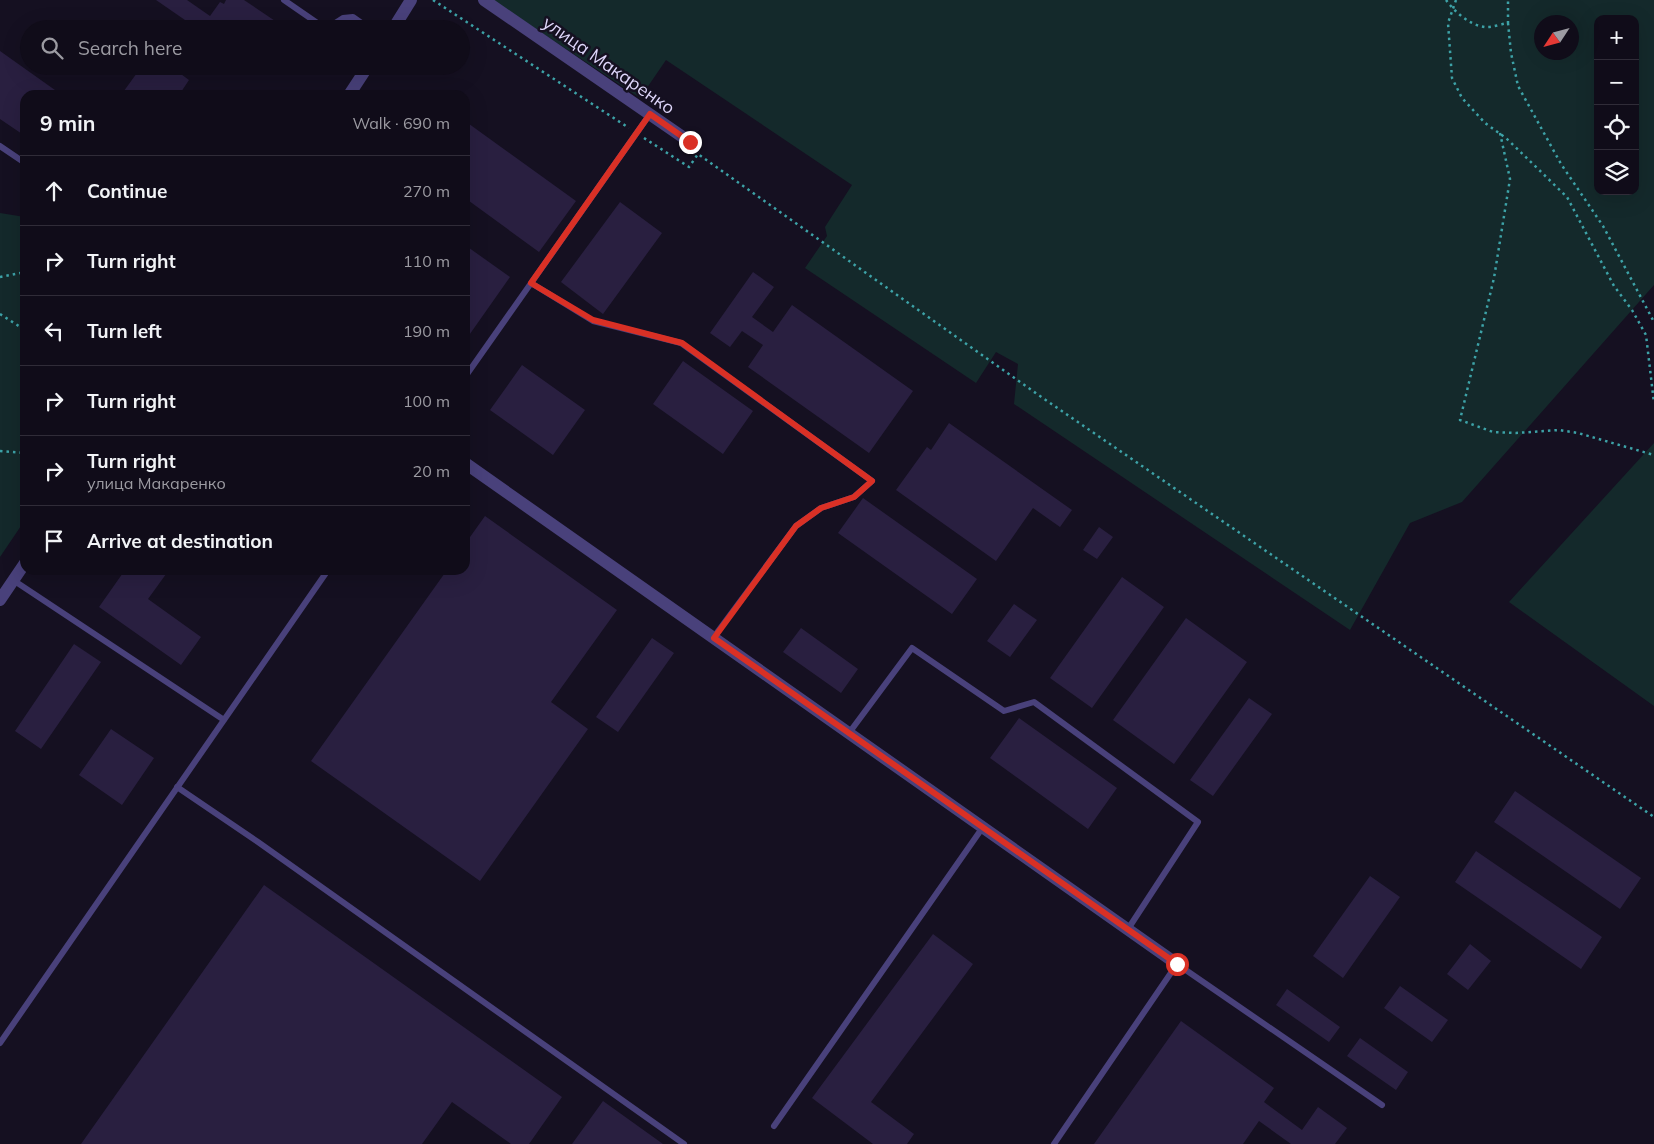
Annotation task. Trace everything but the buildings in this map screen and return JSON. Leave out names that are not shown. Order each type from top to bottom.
[{"type":"street","points":[[399,20],[411,0]]},
{"type":"street","name":"улица Макаренко","points":[[484,0],[690,142]]},
{"type":"street","points":[[352,90],[362,75]]},
{"type":"street","points":[[470,467],[1177,964]]},
{"type":"street","points":[[0,600],[20,570]]},
{"type":"lane","points":[[284,0],[313,20]]},
{"type":"lane","points":[[340,20],[352,16],[358,20]]},
{"type":"lane","points":[[470,370],[650,114]]},
{"type":"lane","points":[[0,146],[20,160]]},
{"type":"lane","points":[[531,283],[593,320],[682,343],[872,481],[854,497],[821,508],[796,526],[714,638]]},
{"type":"lane","points":[[0,1043],[325,575]]},
{"type":"lane","points":[[13,580],[224,720]]},
{"type":"lane","points":[[849,733],[912,648],[1004,711],[1034,702],[1198,822],[1128,929]]},
{"type":"lane","points":[[177,787],[258,842],[684,1144]]},
{"type":"lane","points":[[774,1126],[983,827]]},
{"type":"lane","points":[[1054,1144],[1177,964],[1382,1105]]},
{"type":"path","points":[[433,0],[464,20]]},
{"type":"path","points":[[1446,0],[1453,10],[1468,21],[1486,27],[1508,23]]},
{"type":"path","points":[[1456,0],[1448,23],[1452,78],[1462,98],[1485,123],[1500,133],[1547,175],[1567,197],[1614,286],[1632,310],[1646,335],[1654,403]]},
{"type":"path","points":[[1508,0],[1511,53],[1518,86],[1561,164],[1603,226],[1654,322]]},
{"type":"path","points":[[470,24],[689,167],[698,154],[1037,394],[1654,817]]},
{"type":"path","points":[[1500,133],[1510,179],[1494,278],[1460,420],[1493,432],[1516,433],[1559,430],[1578,433],[1654,455]]},
{"type":"path","points":[[0,278],[20,273]]},
{"type":"path","points":[[0,314],[20,327]]},
{"type":"path","points":[[0,451],[20,453]]},
{"type":"green space","points":[[492,0],[1654,0],[1654,285],[1462,502],[1410,523],[1350,630],[1014,404],[1018,364],[996,352],[976,383],[805,268],[827,236],[825,227],[852,185],[666,60],[640,98]]},
{"type":"green space","points":[[0,213],[20,216],[20,527],[0,557]]},
{"type":"green space","points":[[1654,443],[1654,706],[1509,602]]},
{"type":"route","points":[[690,142],[650,114],[531,283],[593,320],[682,343],[872,481],[854,497],[821,508],[796,526],[714,638],[1177,964]]}]
